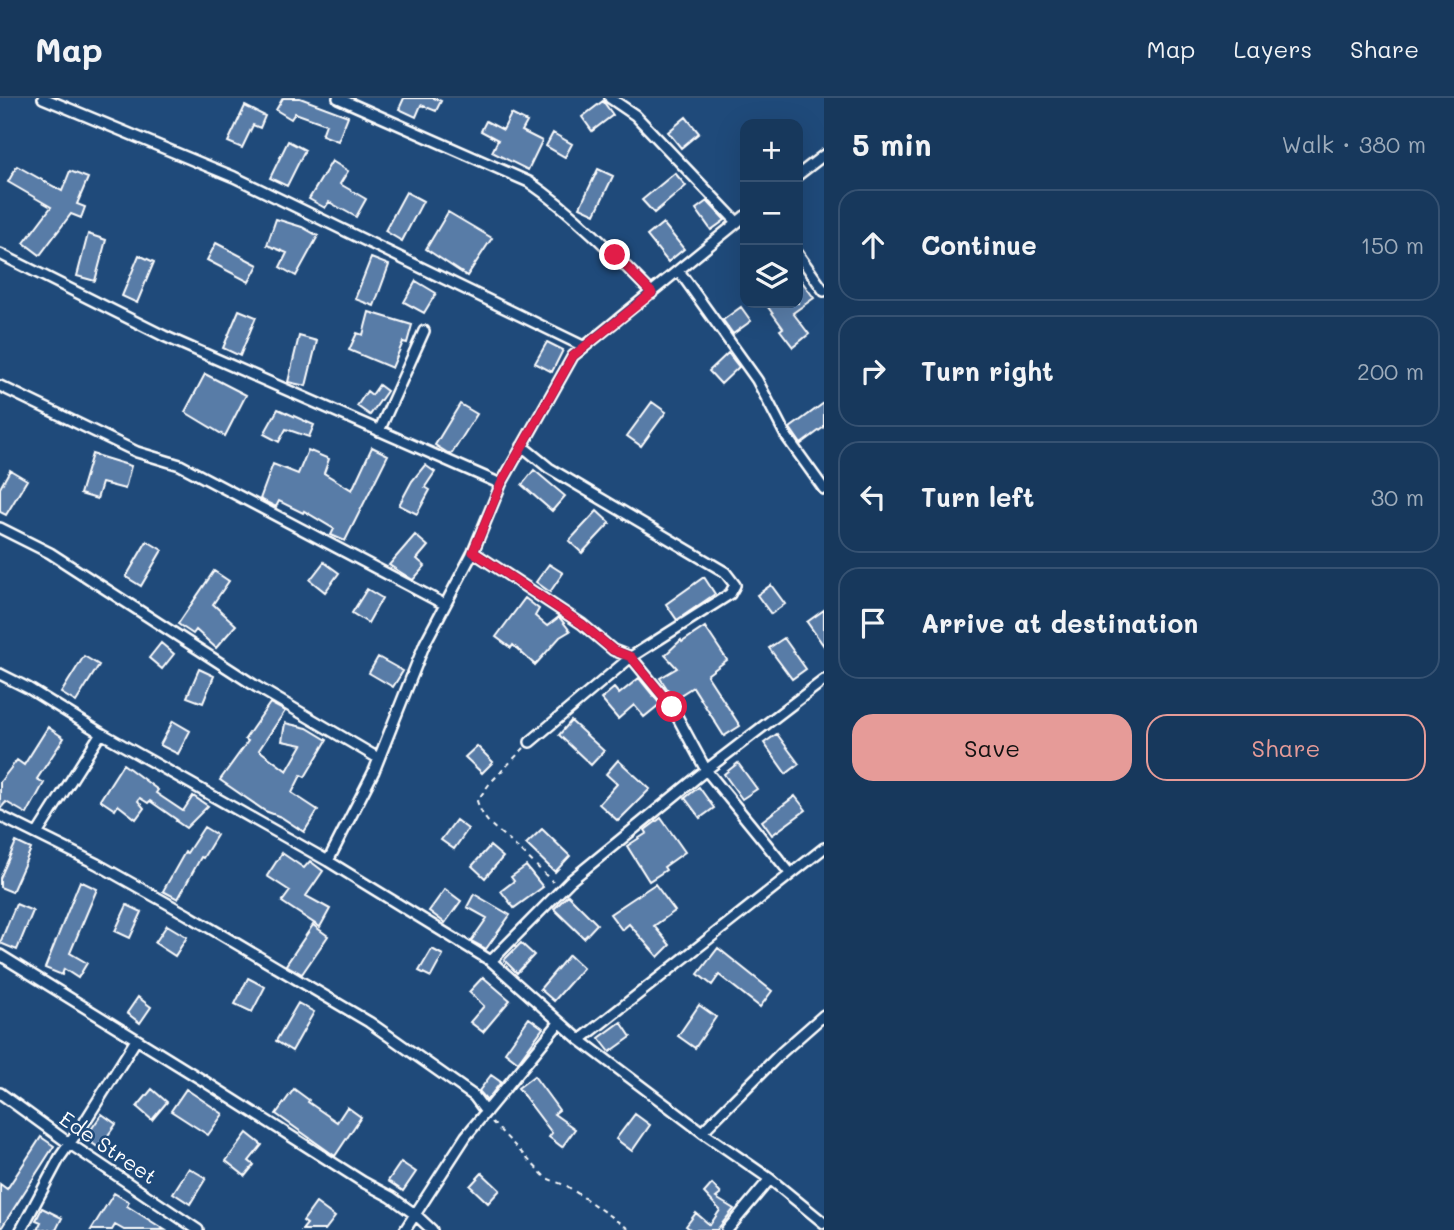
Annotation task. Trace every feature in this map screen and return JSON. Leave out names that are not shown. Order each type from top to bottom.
[{"type":"street","points":[[43,98],[234,177],[583,346]]},
{"type":"street","points":[[338,98],[529,183],[559,205],[615,255],[652,293]]},
{"type":"street","points":[[610,98],[635,116],[737,222]]},
{"type":"street","points":[[803,171],[824,155]]},
{"type":"street","points":[[328,861],[378,758],[425,643],[473,552],[501,484],[573,356],[740,220]]},
{"type":"street","points":[[0,254],[164,336],[501,484]]},
{"type":"street","points":[[803,261],[824,291]]},
{"type":"street","points":[[679,271],[757,380],[786,436],[824,489]]},
{"type":"street","points":[[379,431],[424,331]]},
{"type":"street","points":[[0,386],[136,452],[180,464],[444,604]]},
{"type":"street","points":[[522,446],[550,468],[726,572],[735,585],[730,594],[631,657],[530,742]]},
{"type":"street","points":[[0,528],[50,553],[257,687],[378,758]]},
{"type":"street","points":[[473,552],[582,624],[613,650],[631,657],[672,707],[706,770],[790,873]]},
{"type":"street","points":[[0,674],[328,861],[491,961],[580,1040],[702,1132],[771,1179],[824,1223]]},
{"type":"street","points":[[491,961],[561,890],[706,770],[824,680]]},
{"type":"street","points":[[37,834],[101,733]]},
{"type":"street","points":[[0,816],[188,915],[369,1022],[474,1096],[485,1112]]},
{"type":"street","points":[[580,1040],[824,848]]},
{"type":"street","points":[[0,955],[391,1197],[432,1230]]},
{"type":"street","points":[[702,1132],[782,1052],[824,1015]]},
{"type":"street","points":[[405,1230],[466,1136],[559,1023]]},
{"type":"street","points":[[21,1230],[60,1157],[136,1040]]},
{"type":"street","name":"Ede Street","points":[[0,1093],[70,1144],[198,1230]]},
{"type":"street","points":[[726,1230],[771,1179]]},
{"type":"path","points":[[530,742],[490,783],[477,802],[481,814],[492,828],[510,841],[561,890]]},
{"type":"path","points":[[485,1112],[546,1178],[567,1186],[630,1230]]},
{"type":"building","points":[[283,98],[300,98],[348,116],[338,141],[322,135],[326,124],[295,113],[291,119],[276,110]]},
{"type":"building","points":[[404,98],[434,98],[441,101],[436,111],[421,105],[416,117],[399,109]]},
{"type":"building","points":[[603,101],[613,115],[592,131],[582,117]]},
{"type":"building","points":[[245,106],[265,116],[260,128],[253,125],[242,148],[228,142]]},
{"type":"building","points":[[511,114],[527,122],[522,131],[542,141],[528,170],[492,152],[498,140],[481,131],[486,121],[503,130]]},
{"type":"building","points":[[686,117],[699,133],[681,148],[668,132]]},
{"type":"building","points":[[553,133],[572,144],[565,157],[546,146]]},
{"type":"building","points":[[288,141],[305,150],[287,186],[270,178]]},
{"type":"building","points":[[332,161],[348,171],[340,184],[366,199],[356,217],[329,202],[325,208],[309,199]]},
{"type":"building","points":[[17,166],[62,191],[70,171],[88,178],[77,204],[85,207],[81,218],[71,214],[40,255],[24,243],[51,207],[8,182]]},
{"type":"building","points":[[598,169],[613,176],[595,214],[580,207]]},
{"type":"building","points":[[675,173],[686,186],[654,213],[642,200]]},
{"type":"building","points":[[406,192],[423,201],[402,241],[385,231]]},
{"type":"building","points":[[707,201],[725,220],[711,230],[696,209]]},
{"type":"building","points":[[448,212],[492,238],[467,276],[426,249]]},
{"type":"building","points":[[276,219],[302,227],[318,236],[296,276],[280,267],[287,253],[267,245]]},
{"type":"building","points":[[663,223],[684,249],[668,262],[647,236]]},
{"type":"building","points":[[88,234],[106,240],[95,281],[77,276]]},
{"type":"building","points":[[216,243],[258,265],[249,282],[207,260]]},
{"type":"building","points":[[139,255],[154,262],[137,303],[122,296]]},
{"type":"building","points":[[371,258],[389,265],[374,306],[355,299]]},
{"type":"building","points":[[416,281],[436,293],[424,313],[404,302]]},
{"type":"building","points":[[803,283],[814,298],[803,306]]},
{"type":"building","points":[[740,308],[751,321],[733,334],[723,320]]},
{"type":"building","points":[[769,308],[800,308],[793,313],[809,334],[793,347],[780,330],[783,328]]},
{"type":"building","points":[[239,310],[256,317],[240,356],[223,348]]},
{"type":"building","points":[[369,312],[412,325],[407,343],[403,342],[392,368],[349,350],[357,333],[363,335]]},
{"type":"building","points":[[299,336],[317,341],[306,386],[288,382]]},
{"type":"building","points":[[547,342],[563,350],[552,372],[535,363]]},
{"type":"building","points":[[728,353],[739,367],[721,384],[709,371]]},
{"type":"building","points":[[205,374],[246,395],[225,436],[185,412]]},
{"type":"building","points":[[379,385],[387,391],[370,415],[357,406],[367,391],[372,395]]},
{"type":"building","points":[[652,402],[666,412],[641,446],[627,436]]},
{"type":"building","points":[[824,403],[824,427],[801,444],[790,428]]},
{"type":"building","points":[[460,404],[477,414],[451,455],[435,445]]},
{"type":"building","points":[[278,409],[314,425],[309,437],[286,429],[279,442],[264,434]]},
{"type":"building","points":[[372,447],[388,455],[345,541],[331,535],[334,529],[304,511],[303,513],[279,501],[276,507],[260,499],[273,464],[298,474],[308,450],[329,459],[324,473],[352,490]]},
{"type":"building","points":[[92,454],[131,466],[125,489],[102,483],[97,499],[80,494]]},
{"type":"building","points":[[425,465],[435,472],[425,487],[430,490],[417,514],[399,505],[412,481]]},
{"type":"building","points":[[10,470],[27,480],[6,515],[0,512],[0,488]]},
{"type":"building","points":[[534,470],[565,496],[552,511],[522,485]]},
{"type":"building","points":[[597,511],[610,523],[582,553],[569,541]]},
{"type":"building","points":[[415,535],[428,546],[417,559],[425,566],[413,580],[389,565]]},
{"type":"building","points":[[147,541],[162,550],[141,586],[126,577]]},
{"type":"building","points":[[324,562],[339,573],[325,592],[310,580]]},
{"type":"building","points":[[549,564],[563,573],[550,592],[536,582]]},
{"type":"building","points":[[214,571],[229,581],[213,604],[236,625],[216,648],[196,630],[193,634],[178,624]]},
{"type":"building","points":[[704,577],[715,594],[677,620],[666,604]]},
{"type":"building","points":[[771,585],[785,604],[771,614],[757,595]]},
{"type":"building","points":[[367,589],[382,598],[368,623],[352,613]]},
{"type":"building","points":[[525,598],[539,609],[535,616],[547,626],[559,617],[570,631],[560,637],[535,665],[513,645],[511,648],[496,637]]},
{"type":"building","points":[[824,610],[824,646],[807,622]]},
{"type":"building","points":[[705,627],[727,660],[707,675],[740,726],[724,736],[693,687],[674,699],[660,678],[677,668],[665,655],[681,640],[682,642]]},
{"type":"building","points":[[784,638],[806,669],[792,679],[769,648]]},
{"type":"building","points":[[161,643],[174,654],[162,669],[149,658]]},
{"type":"building","points":[[84,656],[99,665],[76,702],[61,693]]},
{"type":"building","points":[[378,657],[403,671],[393,687],[369,673]]},
{"type":"building","points":[[199,669],[214,676],[203,703],[187,697]]},
{"type":"building","points":[[639,678],[660,704],[644,717],[634,705],[618,719],[601,699],[614,688],[619,694]]},
{"type":"building","points":[[270,703],[285,711],[259,750],[287,771],[302,745],[282,741],[285,723],[307,728],[327,740],[305,777],[301,775],[292,793],[318,810],[304,832],[281,817],[265,811],[220,780],[248,741],[245,739]]},
{"type":"building","points":[[173,721],[190,731],[178,754],[160,745]]},
{"type":"building","points":[[571,721],[604,751],[591,765],[559,735]]},
{"type":"building","points":[[48,727],[64,738],[37,779],[44,783],[27,814],[6,802],[0,809],[0,782],[17,760],[24,765]]},
{"type":"building","points":[[777,734],[799,764],[786,774],[764,743]]},
{"type":"building","points":[[477,746],[493,762],[482,773],[465,757]]},
{"type":"building","points":[[618,760],[650,789],[618,821],[599,804],[617,784],[606,774]]},
{"type":"building","points":[[738,763],[757,789],[742,799],[724,774]]},
{"type":"building","points":[[123,764],[158,790],[156,793],[183,811],[193,796],[208,806],[186,828],[150,801],[148,803],[140,798],[138,801],[144,808],[136,819],[118,805],[115,810],[100,800]]},
{"type":"building","points":[[699,787],[714,808],[700,818],[685,798]]},
{"type":"building","points":[[795,796],[806,810],[772,835],[762,821]]},
{"type":"building","points":[[661,818],[685,852],[649,881],[627,846],[647,833],[645,830]]},
{"type":"building","points":[[456,820],[468,829],[454,849],[441,840]]},
{"type":"building","points":[[204,827],[217,835],[203,858],[201,857],[178,899],[163,891],[185,852],[187,853]]},
{"type":"building","points":[[542,829],[570,856],[555,872],[526,844]]},
{"type":"building","points":[[16,842],[31,849],[12,892],[0,887],[0,878]]},
{"type":"building","points":[[490,846],[503,857],[485,878],[472,866]]},
{"type":"building","points":[[282,853],[304,868],[310,861],[323,871],[306,896],[330,909],[320,927],[282,902],[290,891],[267,876]]},
{"type":"building","points":[[526,866],[543,887],[514,908],[501,891],[514,881],[511,877]]},
{"type":"building","points":[[80,881],[97,889],[70,953],[87,963],[78,978],[64,969],[62,975],[45,968]]},
{"type":"building","points":[[655,884],[675,911],[654,926],[670,945],[658,957],[629,924],[622,930],[610,914]]},
{"type":"building","points":[[445,889],[461,901],[445,923],[429,911]]},
{"type":"building","points":[[474,894],[510,915],[486,949],[471,941],[487,918],[467,907]]},
{"type":"building","points":[[568,895],[597,924],[584,938],[554,909]]},
{"type":"building","points":[[16,904],[33,911],[17,950],[0,943]]},
{"type":"building","points":[[127,905],[142,912],[130,938],[115,931]]},
{"type":"building","points":[[167,925],[187,937],[175,956],[155,943]]},
{"type":"building","points":[[313,925],[328,936],[302,974],[286,965]]},
{"type":"building","points":[[521,943],[534,955],[517,973],[504,960]]},
{"type":"building","points":[[718,948],[772,991],[760,1007],[719,975],[712,985],[698,974]]},
{"type":"building","points":[[432,949],[443,955],[431,977],[419,971]]},
{"type":"building","points":[[569,955],[583,968],[554,1001],[540,989]]},
{"type":"building","points":[[483,977],[510,1000],[483,1032],[470,1022],[484,1006],[469,992]]},
{"type":"building","points":[[248,978],[265,987],[252,1012],[235,1004]]},
{"type":"building","points":[[138,997],[151,1007],[140,1023],[127,1013]]},
{"type":"building","points":[[298,1003],[314,1012],[292,1051],[276,1041]]},
{"type":"building","points":[[699,1005],[716,1017],[695,1048],[678,1036]]},
{"type":"building","points":[[529,1018],[543,1028],[518,1062],[505,1052]]},
{"type":"building","points":[[621,1022],[631,1037],[610,1052],[599,1038]]},
{"type":"building","points":[[491,1075],[501,1082],[487,1100],[479,1091]]},
{"type":"building","points":[[534,1076],[559,1110],[554,1114],[575,1129],[562,1147],[549,1137],[552,1133],[518,1088]]},
{"type":"building","points":[[152,1089],[167,1102],[152,1120],[137,1107]]},
{"type":"building","points":[[186,1089],[223,1114],[208,1135],[171,1111]]},
{"type":"building","points":[[294,1089],[337,1122],[347,1107],[361,1117],[335,1156],[276,1114]]},
{"type":"building","points":[[102,1114],[116,1124],[99,1148],[85,1138]]},
{"type":"building","points":[[635,1114],[650,1125],[632,1151],[616,1139]]},
{"type":"building","points":[[247,1133],[262,1145],[249,1161],[254,1165],[245,1176],[226,1161]]},
{"type":"building","points":[[41,1137],[54,1146],[0,1230],[0,1184],[7,1189]]},
{"type":"building","points":[[401,1162],[416,1172],[403,1191],[388,1181]]},
{"type":"building","points":[[189,1168],[206,1178],[190,1204],[173,1193]]},
{"type":"building","points":[[482,1173],[500,1190],[488,1203],[470,1186]]},
{"type":"building","points":[[712,1184],[721,1194],[716,1198],[734,1209],[717,1230],[691,1230],[686,1226],[696,1213],[710,1225],[720,1210],[704,1193]]},
{"type":"building","points":[[114,1193],[129,1202],[127,1206],[165,1230],[124,1230],[115,1225],[112,1230],[91,1230]]},
{"type":"building","points":[[316,1203],[335,1217],[325,1230],[302,1230],[307,1224],[303,1221]]},
{"type":"building","points":[[42,1208],[62,1218],[56,1230],[37,1230],[41,1222],[36,1220]]},
{"type":"route","points":[[615,255],[652,293],[573,356],[501,484],[473,552],[582,624],[613,650],[631,657],[672,707]]}]
